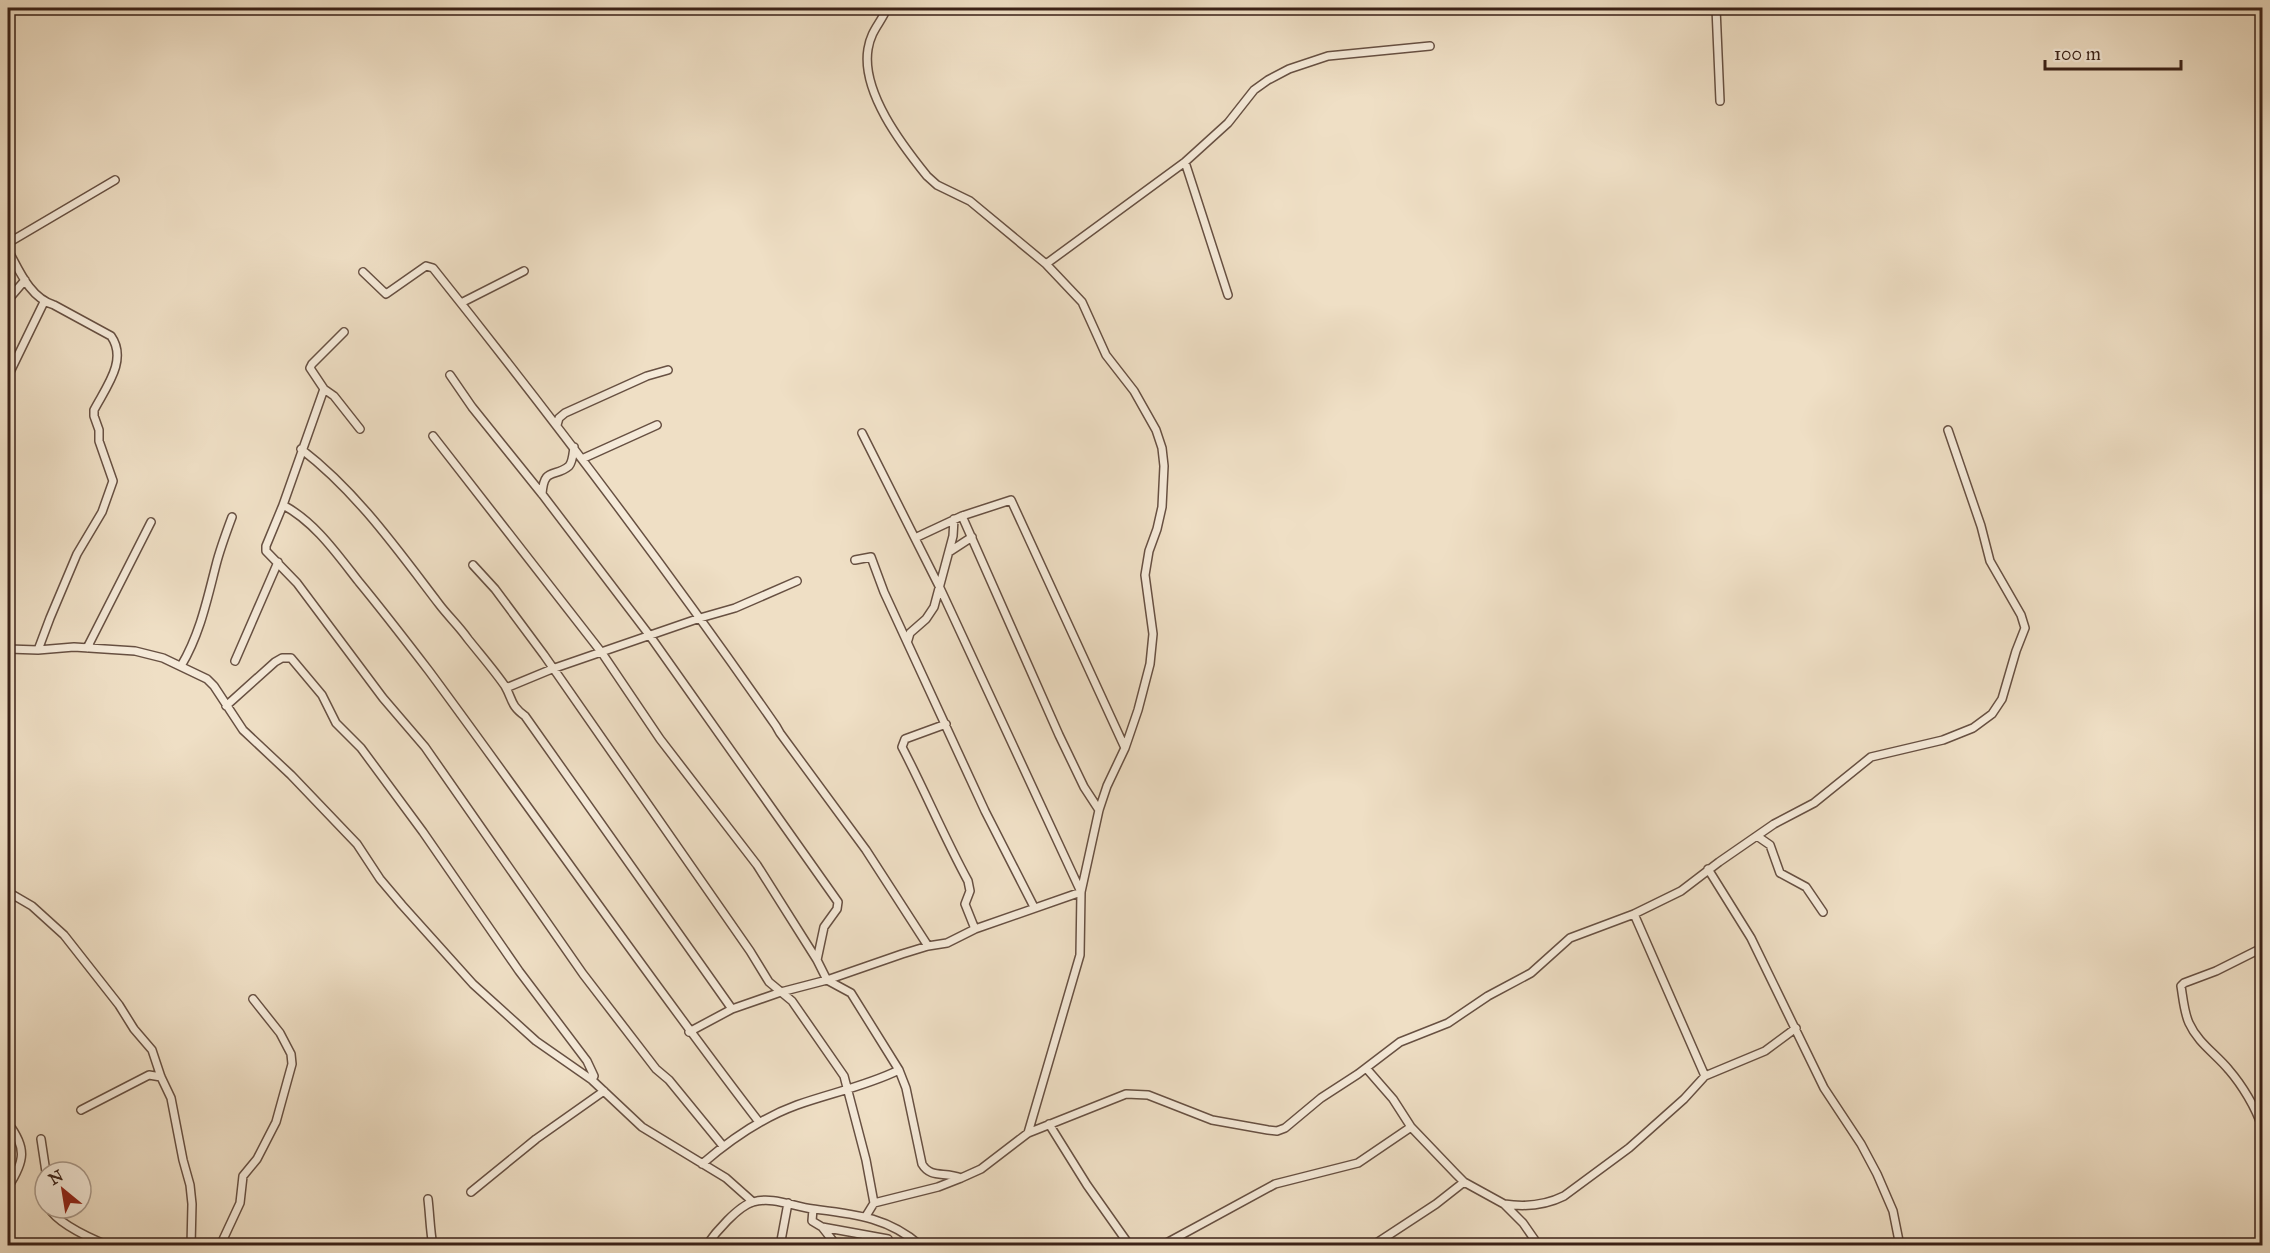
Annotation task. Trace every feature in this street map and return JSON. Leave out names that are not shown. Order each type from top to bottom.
[{"type":"street","points":[[887,8],[877,21],[868,50],[868,67],[872,87],[882,109],[927,176],[937,185],[970,201],[1046,264],[1082,302],[1106,355],[1149,416],[1162,448],[1164,466],[1161,507],[1145,575],[1153,634],[1150,664],[1125,748],[1099,810],[1081,892],[1080,955],[1028,1133]]},
{"type":"street","points":[[1716,8],[1720,101]]},
{"type":"street","points":[[1046,264],[1185,162],[1228,123],[1254,90],[1289,69],[1337,54],[1430,46]]},
{"type":"street","points":[[1185,162],[1228,295]]},
{"type":"street","points":[[8,243],[115,180]]},
{"type":"street","points":[[8,250],[25,280],[44,302],[54,305],[111,336],[117,344],[118,354],[117,365],[94,410],[99,441],[112,481],[111,488],[102,512],[77,554],[38,650]]},
{"type":"street","points":[[363,272],[386,294],[426,266],[431,266],[584,458],[700,618],[780,734],[866,850],[928,946]]},
{"type":"street","points":[[461,303],[524,271]]},
{"type":"street","points":[[8,300],[25,280]]},
{"type":"street","points":[[8,376],[44,302]]},
{"type":"street","points":[[344,332],[312,364],[311,372],[324,389],[340,402],[360,429]]},
{"type":"street","points":[[557,425],[559,418],[579,406],[668,369]]},
{"type":"street","points":[[450,375],[472,407],[542,494],[650,636],[838,902],[837,909],[824,927],[818,960]]},
{"type":"street","points":[[324,389],[266,546],[268,555],[278,562],[297,583],[383,698],[425,747],[583,974],[656,1069],[669,1080],[723,1146]]},
{"type":"street","points":[[584,458],[657,425]]},
{"type":"street","points":[[874,1203],[938,1187],[961,1178],[981,1169],[1028,1133],[1126,1094],[1140,1094],[1212,1120],[1276,1131],[1285,1128],[1321,1098],[1400,1042],[1448,1023],[1488,996],[1536,970],[1570,938],[1634,914],[1681,891],[1708,869],[1782,819],[1814,803],[1871,758],[1943,740],[1980,723],[2000,704],[2025,628],[1990,561],[1981,526],[1948,430]]},
{"type":"street","points":[[862,433],[940,588],[1081,892]]},
{"type":"street","points":[[433,436],[602,653],[660,739],[758,866],[818,960],[827,980],[851,993],[899,1070],[906,1088],[922,1164],[926,1171],[930,1174],[950,1173],[961,1178]]},
{"type":"street","points":[[542,494],[544,479],[567,467],[571,462],[574,447]]},
{"type":"street","points":[[301,449],[323,466],[391,542],[506,688],[511,703],[525,716],[732,1009]]},
{"type":"street","points":[[915,538],[954,519],[1011,500],[1125,748]]},
{"type":"street","points":[[283,505],[300,514],[317,531],[401,634],[689,1032],[759,1122]]},
{"type":"street","points":[[962,516],[1059,735],[1084,787],[1099,810]]},
{"type":"street","points":[[182,666],[201,621],[232,517]]},
{"type":"street","points":[[908,640],[910,633],[931,613],[940,588],[944,562],[949,552],[954,519]]},
{"type":"street","points":[[87,648],[151,522]]},
{"type":"street","points":[[949,552],[972,537]]},
{"type":"street","points":[[855,560],[871,557],[884,592],[985,811],[1034,907]]},
{"type":"street","points":[[235,661],[278,562]]},
{"type":"street","points":[[473,565],[544,655],[769,982],[792,1001],[844,1076],[866,1160],[874,1203],[866,1216]]},
{"type":"street","points":[[506,688],[552,669],[735,608],[797,581]]},
{"type":"street","points":[[8,649],[38,650],[74,646],[135,651],[163,658],[207,679],[243,730],[357,844],[380,879],[453,965],[536,1041],[592,1080],[642,1127],[726,1178],[753,1202]]},
{"type":"street","points":[[226,706],[275,662],[282,658],[291,658],[322,695],[336,723],[361,748],[519,971],[587,1061],[594,1076],[592,1080]]},
{"type":"street","points":[[946,724],[905,739],[902,747],[927,794],[940,829],[968,881],[970,891],[965,904],[975,929]]},
{"type":"street","points":[[1757,836],[1770,845],[1780,873],[1788,879],[1802,883],[1823,912]]},
{"type":"street","points":[[1708,869],[1751,938],[1824,1088],[1861,1144],[1877,1174],[1893,1212],[1900,1245]]},
{"type":"street","points":[[8,892],[32,906],[64,935],[119,1005],[155,1056],[161,1077],[171,1098],[190,1185],[191,1245]]},
{"type":"street","points":[[689,1032],[732,1009],[928,946],[947,943],[975,929],[1081,892]]},
{"type":"street","points":[[1634,914],[1705,1076]]},
{"type":"street","points":[[2262,948],[2216,971],[2184,982],[2181,986],[2187,1017],[2194,1033],[2229,1070],[2256,1112],[2262,1127]]},
{"type":"street","points":[[220,1245],[240,1203],[243,1176],[257,1159],[276,1122],[292,1064],[291,1054],[280,1033],[253,999]]},
{"type":"street","points":[[1504,1204],[1527,1206],[1564,1196],[1629,1148],[1684,1099],[1705,1076],[1765,1050],[1796,1028]]},
{"type":"street","points":[[1366,1068],[1393,1099],[1411,1127],[1464,1182],[1504,1204],[1523,1223],[1539,1245]]},
{"type":"street","points":[[702,1164],[723,1146],[759,1122],[796,1106],[849,1090],[899,1070]]},
{"type":"street","points":[[81,1110],[149,1075],[161,1077]]},
{"type":"street","points":[[471,1192],[536,1139],[604,1091]]},
{"type":"street","points":[[8,1123],[16,1134],[22,1150],[21,1162],[8,1187]]},
{"type":"street","points":[[1049,1124],[1087,1185],[1130,1245]]},
{"type":"street","points":[[1161,1245],[1275,1184],[1358,1163],[1411,1127]]},
{"type":"street","points":[[41,1139],[44,1160]]},
{"type":"street","points":[[1372,1245],[1436,1204],[1464,1182]]},
{"type":"street","points":[[428,1200],[430,1215],[428,1223],[433,1245]]},
{"type":"street","points":[[706,1245],[736,1214],[753,1202],[788,1203],[813,1209],[827,1209],[866,1216],[895,1227],[921,1245]]},
{"type":"street","points":[[780,1245],[788,1203]]},
{"type":"street","points":[[813,1209],[812,1221],[822,1227],[888,1242],[895,1227]]},
{"type":"street","points":[[61,1220],[109,1245]]},
{"type":"street","points":[[822,1227],[837,1245]]},
{"type":"street","points":[[2199,1245],[2220,1245]]}]
